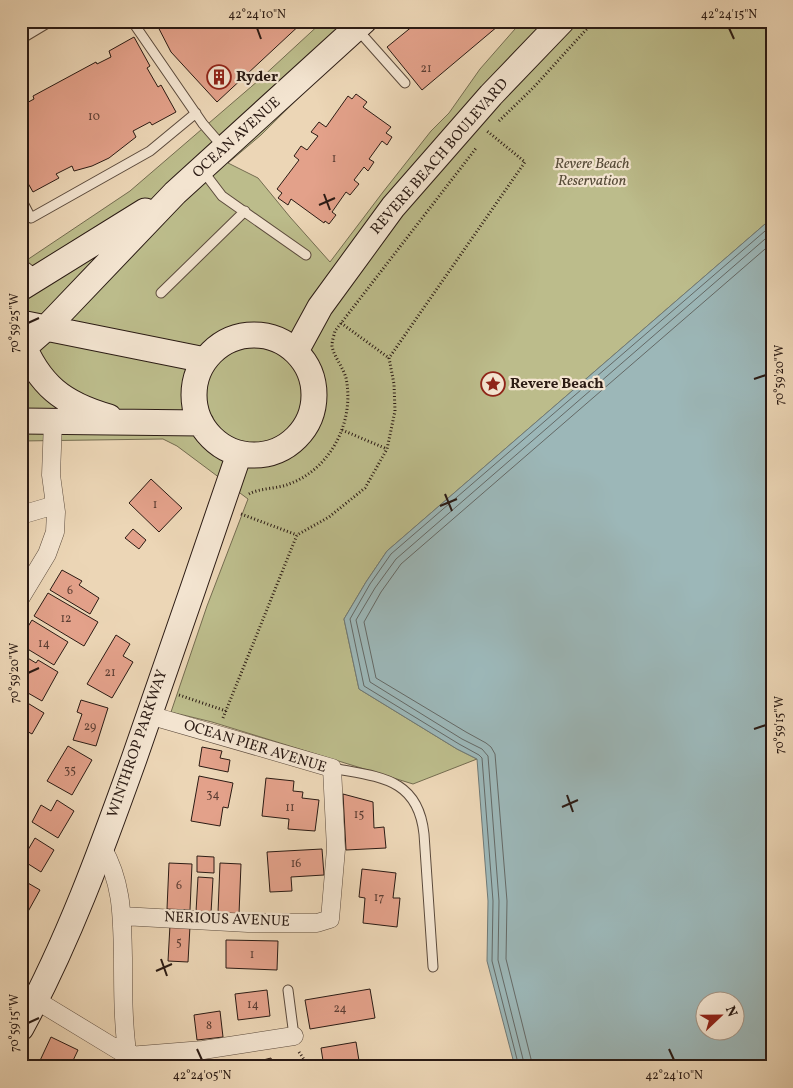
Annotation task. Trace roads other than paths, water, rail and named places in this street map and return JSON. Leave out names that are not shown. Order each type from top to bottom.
[{"type":"main road","name":"REVERE BEACH BOULEVARD","points":[[296,351],[320,307],[392,207],[480,125],[562,21]]},
{"type":"main road","name":"OCEAN AVENUE","points":[[22,346],[46,328],[175,193],[225,149],[357,24]]},
{"type":"main road","name":"OCEAN AVENUE","points":[[25,281],[175,193]]},
{"type":"main road","points":[[21,323],[205,360]]},
{"type":"main road","points":[[248,335],[271,337],[284,342],[296,351],[312,376],[314,404],[310,420],[303,432],[292,443],[280,450],[256,456],[239,454],[219,444],[206,432],[195,407],[194,395],[198,373],[205,360],[217,348],[227,341],[248,335]]},
{"type":"main road","points":[[22,346],[34,368],[53,390],[103,416],[127,422]]},
{"type":"main road","points":[[21,421],[201,423]]},
{"type":"main road","name":"WINTHROP PARKWAY","points":[[21,1028],[29,996],[73,923],[102,847],[239,454]]},
{"type":"street","points":[[21,597],[53,540],[56,525],[51,475],[53,421]]},
{"type":"street","points":[[21,515],[55,505]]},
{"type":"street","name":"OCEAN PIER AVENUE","points":[[149,715],[332,768],[336,849],[330,918]]},
{"type":"street","points":[[102,847],[116,875],[122,916],[124,1014],[129,1062]]},
{"type":"street","name":"NERIOUS AVENUE","points":[[122,916],[257,923],[317,923],[330,918]]},
{"type":"street","points":[[29,996],[129,1062],[294,1036]]},
{"type":"lane","points":[[21,39],[51,21]]},
{"type":"lane","points":[[132,21],[196,113],[225,149]]},
{"type":"lane","points":[[357,24],[405,83]]},
{"type":"lane","points":[[21,199],[31,218],[150,151],[196,113]]},
{"type":"lane","points":[[201,169],[222,196],[306,255]]},
{"type":"lane","points":[[160,293],[245,211]]},
{"type":"lane","points":[[332,768],[392,781],[406,791],[417,807],[422,819],[424,834],[433,967]]},
{"type":"lane","points":[[288,990],[294,1036]]},
{"type":"water","points":[[772,218],[772,1067],[515,1067],[487,961],[488,901],[477,759],[457,749],[359,689],[344,619],[387,551]]},
{"type":"place","name":"Ryder","points":[[219,77]]},
{"type":"place","name":"Revere Beach","points":[[493,384]]},
{"type":"park label","name":"Revere Beach Reservation","points":[[592,172]]}]
